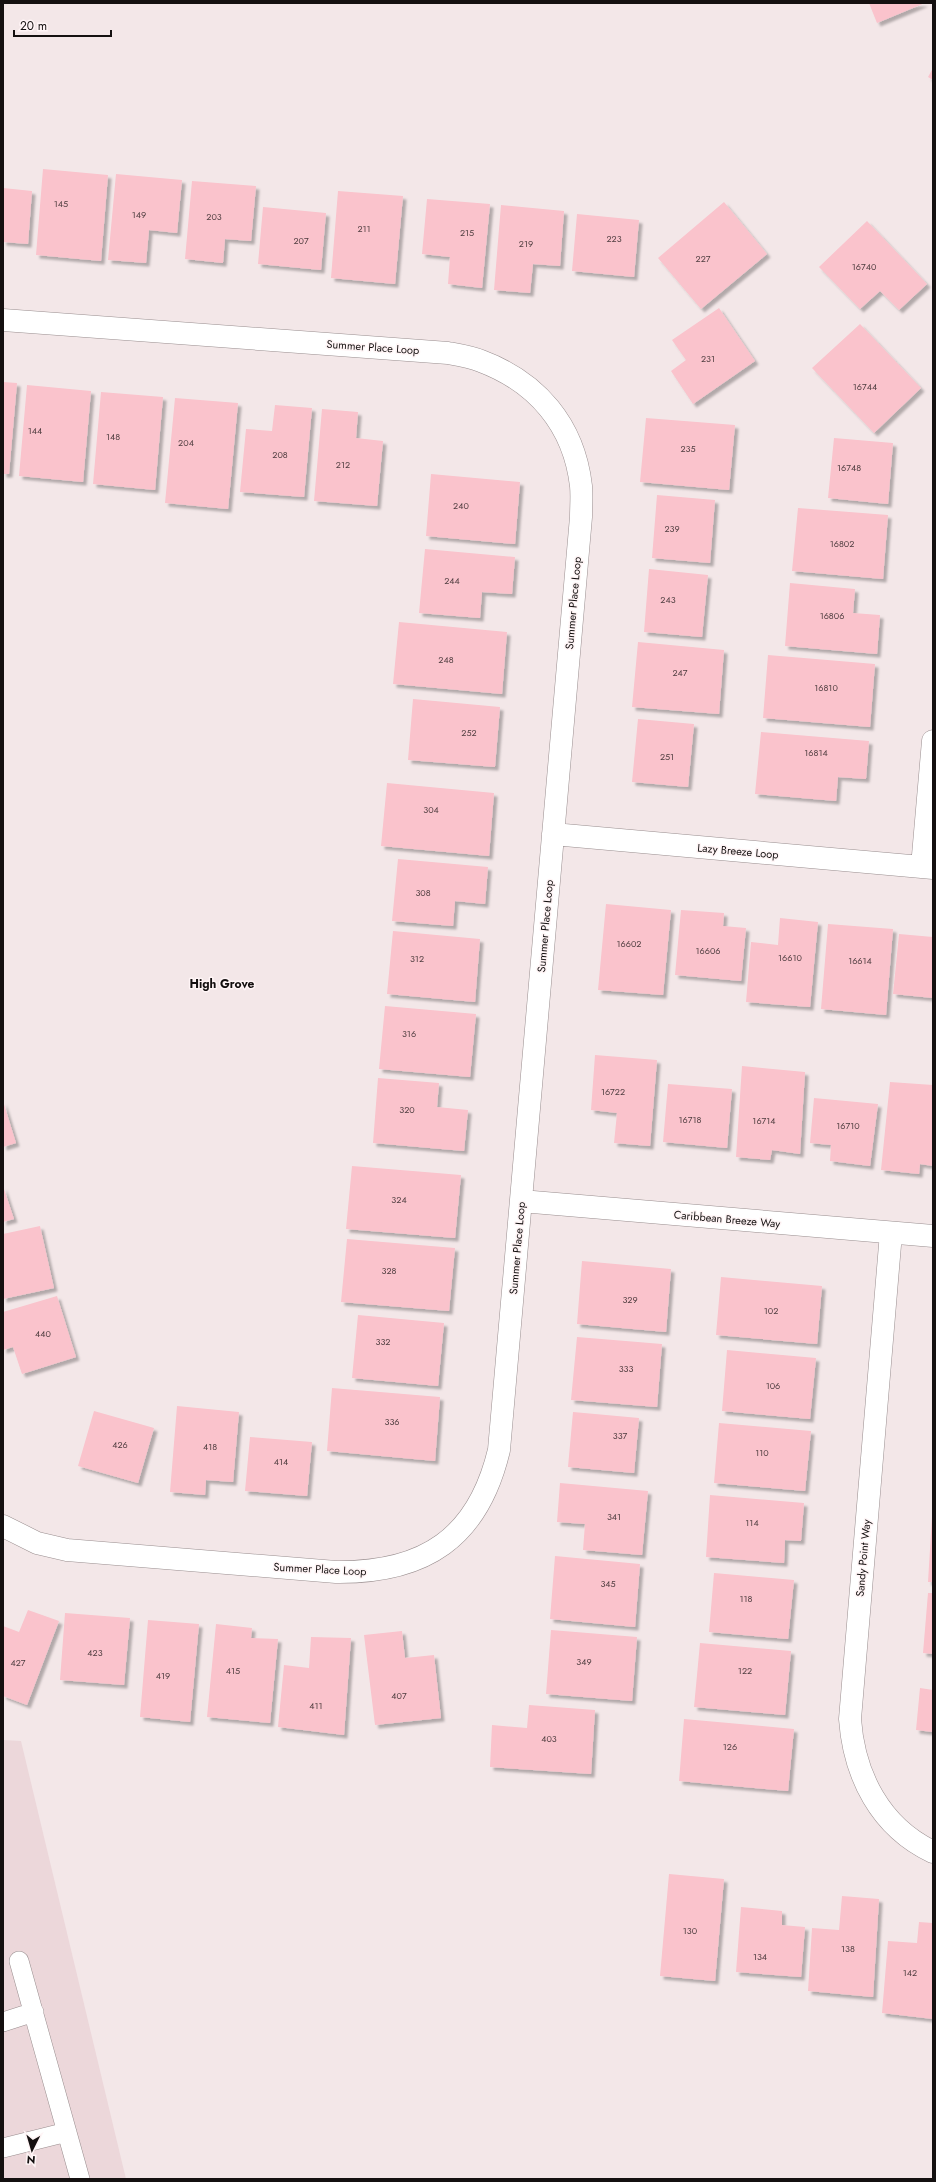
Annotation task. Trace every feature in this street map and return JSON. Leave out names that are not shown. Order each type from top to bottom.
[{"type":"street","name":"Summer Place Loop","points":[[3,320],[448,353],[479,360],[507,372],[531,388],[548,406],[564,430],[575,458],[581,486],[580,524],[499,1450],[493,1475],[482,1501],[464,1525],[443,1544],[417,1559],[390,1568],[365,1572],[336,1572],[67,1550],[37,1543],[3,1526]]},
{"type":"street","name":"Lazy Breeze Loop","points":[[553,834],[928,868],[933,741]]},
{"type":"street","name":"Caribbean Breeze Way","points":[[521,1201],[933,1236]]},
{"type":"street","name":"Sandy Point Way","points":[[891,1233],[851,1695],[851,1738],[859,1772],[878,1806],[905,1836],[933,1852]]},
{"type":"lane","points":[[19,1961],[80,2179]]},
{"type":"lane","points":[[3,2022],[34,2012]]},
{"type":"lane","points":[[3,2148],[67,2132]]},
{"type":"shaded area","points":[[3,1740],[21,1741],[126,2179],[3,2179]]},
{"type":"building","points":[[869,3],[925,3],[877,23]]},
{"type":"building","points":[[933,68],[933,80],[928,77]]},
{"type":"building","points":[[43,169],[108,175],[101,261],[36,255]]},
{"type":"building","points":[[116,174],[182,180],[177,233],[149,230],[146,263],[108,260]]},
{"type":"building","points":[[192,181],[256,186],[251,241],[225,239],[223,263],[185,259]]},
{"type":"building","points":[[3,188],[32,191],[28,244],[3,242]]},
{"type":"building","points":[[338,191],[403,196],[395,284],[331,278]]},
{"type":"building","points":[[427,199],[490,204],[482,288],[448,284],[450,257],[422,254]]},
{"type":"building","points":[[724,202],[767,254],[701,309],[658,258]]},
{"type":"building","points":[[501,205],[564,211],[560,266],[533,264],[530,293],[494,290]]},
{"type":"building","points":[[263,207],[326,213],[321,270],[258,264]]},
{"type":"building","points":[[577,214],[639,220],[634,277],[572,271]]},
{"type":"building","points":[[867,221],[927,284],[899,310],[880,291],[860,309],[819,267]]},
{"type":"building","points":[[719,308],[755,361],[693,404],[671,371],[686,360],[672,340]]},
{"type":"building","points":[[860,324],[921,388],[874,433],[812,368]]},
{"type":"building","points":[[3,382],[17,383],[9,474],[3,474]]},
{"type":"building","points":[[27,385],[91,391],[83,482],[19,476]]},
{"type":"building","points":[[101,392],[163,397],[155,490],[93,484]]},
{"type":"building","points":[[175,398],[238,403],[228,509],[165,503]]},
{"type":"building","points":[[275,405],[312,408],[304,497],[240,492],[246,429],[272,431]]},
{"type":"building","points":[[322,409],[358,412],[356,438],[383,441],[377,506],[314,501]]},
{"type":"building","points":[[646,418],[735,425],[729,490],[640,482]]},
{"type":"building","points":[[834,438],[893,443],[888,504],[828,498]]},
{"type":"building","points":[[431,474],[520,482],[515,544],[426,536]]},
{"type":"building","points":[[657,495],[715,500],[710,563],[652,558]]},
{"type":"building","points":[[798,508],[888,515],[883,579],[792,571]]},
{"type":"building","points":[[425,549],[515,557],[512,594],[482,592],[480,618],[419,613]]},
{"type":"building","points":[[649,569],[708,575],[702,637],[644,632]]},
{"type":"building","points":[[790,583],[855,589],[853,613],[880,615],[877,654],[785,646]]},
{"type":"building","points":[[399,622],[507,632],[502,694],[393,684]]},
{"type":"building","points":[[638,642],[724,650],[719,714],[632,707]]},
{"type":"building","points":[[768,655],[875,664],[870,727],[763,718]]},
{"type":"building","points":[[413,699],[500,707],[495,767],[408,760]]},
{"type":"building","points":[[638,719],[694,724],[688,787],[632,782]]},
{"type":"building","points":[[761,732],[869,741],[866,779],[838,777],[836,801],[755,794]]},
{"type":"building","points":[[387,783],[494,793],[489,856],[381,846]]},
{"type":"building","points":[[398,859],[488,867],[485,904],[455,901],[453,926],[392,921]]},
{"type":"building","points":[[606,904],[671,910],[663,995],[598,990]]},
{"type":"building","points":[[681,910],[724,913],[723,926],[746,928],[741,981],[675,975]]},
{"type":"building","points":[[780,918],[818,922],[810,1007],[746,1002],[751,942],[778,945]]},
{"type":"building","points":[[828,924],[893,929],[886,1015],[821,1009]]},
{"type":"building","points":[[393,931],[480,939],[475,1002],[387,994]]},
{"type":"building","points":[[899,934],[933,937],[933,998],[893,994]]},
{"type":"building","points":[[385,1006],[476,1014],[470,1077],[379,1069]]},
{"type":"building","points":[[595,1055],[657,1060],[650,1146],[614,1143],[617,1113],[591,1110]]},
{"type":"building","points":[[742,1066],[805,1072],[800,1154],[772,1150],[770,1160],[736,1157]]},
{"type":"building","points":[[378,1078],[439,1083],[437,1107],[468,1110],[464,1151],[373,1143]]},
{"type":"building","points":[[890,1082],[933,1085],[933,1166],[920,1164],[919,1174],[881,1170]]},
{"type":"building","points":[[668,1084],[732,1089],[727,1148],[663,1142]]},
{"type":"building","points":[[814,1098],[878,1104],[870,1166],[830,1161],[831,1145],[810,1143]]},
{"type":"building","points":[[3,1101],[16,1143],[3,1147]]},
{"type":"building","points":[[352,1166],[461,1175],[455,1238],[346,1229]]},
{"type":"building","points":[[3,1186],[14,1219],[3,1222]]},
{"type":"building","points":[[40,1226],[54,1288],[3,1299],[3,1234]]},
{"type":"building","points":[[347,1239],[455,1248],[449,1311],[341,1302]]},
{"type":"building","points":[[582,1261],[671,1269],[666,1332],[577,1324]]},
{"type":"building","points":[[721,1277],[822,1286],[817,1344],[716,1335]]},
{"type":"building","points":[[57,1296],[76,1357],[22,1374],[13,1347],[3,1350],[3,1312]]},
{"type":"building","points":[[358,1315],[444,1323],[438,1386],[352,1378]]},
{"type":"building","points":[[577,1337],[662,1344],[657,1407],[571,1400]]},
{"type":"building","points":[[727,1350],[816,1358],[810,1419],[722,1411]]},
{"type":"building","points":[[332,1388],[440,1397],[435,1461],[327,1451]]},
{"type":"building","points":[[177,1406],[239,1412],[233,1482],[206,1480],[205,1495],[170,1492]]},
{"type":"building","points":[[94,1411],[154,1428],[138,1483],[78,1466]]},
{"type":"building","points":[[573,1412],[639,1418],[634,1473],[568,1467]]},
{"type":"building","points":[[719,1423],[811,1431],[805,1491],[714,1483]]},
{"type":"building","points":[[250,1437],[312,1442],[307,1496],[245,1491]]},
{"type":"building","points":[[560,1483],[648,1491],[642,1555],[583,1550],[585,1524],[557,1522]]},
{"type":"building","points":[[710,1495],[804,1503],[801,1541],[785,1540],[784,1563],[706,1557]]},
{"type":"building","points":[[932,1516],[933,1582],[928,1582]]},
{"type":"building","points":[[555,1556],[640,1564],[635,1627],[550,1619]]},
{"type":"building","points":[[714,1573],[794,1580],[788,1639],[709,1632]]},
{"type":"building","points":[[928,1593],[933,1593],[933,1654],[923,1653]]},
{"type":"building","points":[[28,1610],[59,1621],[27,1705],[3,1696],[3,1626],[19,1632]]},
{"type":"building","points":[[65,1613],[130,1618],[124,1685],[60,1680]]},
{"type":"building","points":[[148,1620],[199,1624],[190,1722],[140,1717]]},
{"type":"building","points":[[216,1624],[252,1628],[251,1638],[278,1639],[270,1723],[207,1717]]},
{"type":"building","points":[[551,1630],[637,1637],[632,1701],[546,1694]]},
{"type":"building","points":[[402,1631],[405,1658],[434,1655],[441,1718],[375,1725],[364,1635]]},
{"type":"building","points":[[311,1637],[351,1638],[344,1735],[278,1727],[284,1665],[309,1668]]},
{"type":"building","points":[[700,1643],[791,1651],[785,1715],[694,1707]]},
{"type":"building","points":[[920,1688],[933,1690],[933,1732],[916,1730]]},
{"type":"building","points":[[529,1705],[595,1710],[591,1774],[490,1767],[492,1725],[527,1728]]},
{"type":"building","points":[[684,1719],[794,1729],[788,1791],[679,1781]]},
{"type":"building","points":[[669,1874],[724,1879],[715,1981],[660,1976]]},
{"type":"building","points":[[842,1896],[879,1899],[873,1997],[808,1991],[812,1928],[839,1930]]},
{"type":"building","points":[[741,1907],[782,1911],[782,1925],[805,1927],[801,1977],[736,1972]]},
{"type":"building","points":[[919,1922],[933,1923],[933,2019],[882,2013],[888,1941],[917,1943]]},
{"type":"district","name":"High Grove","points":[[222,984]]}]
